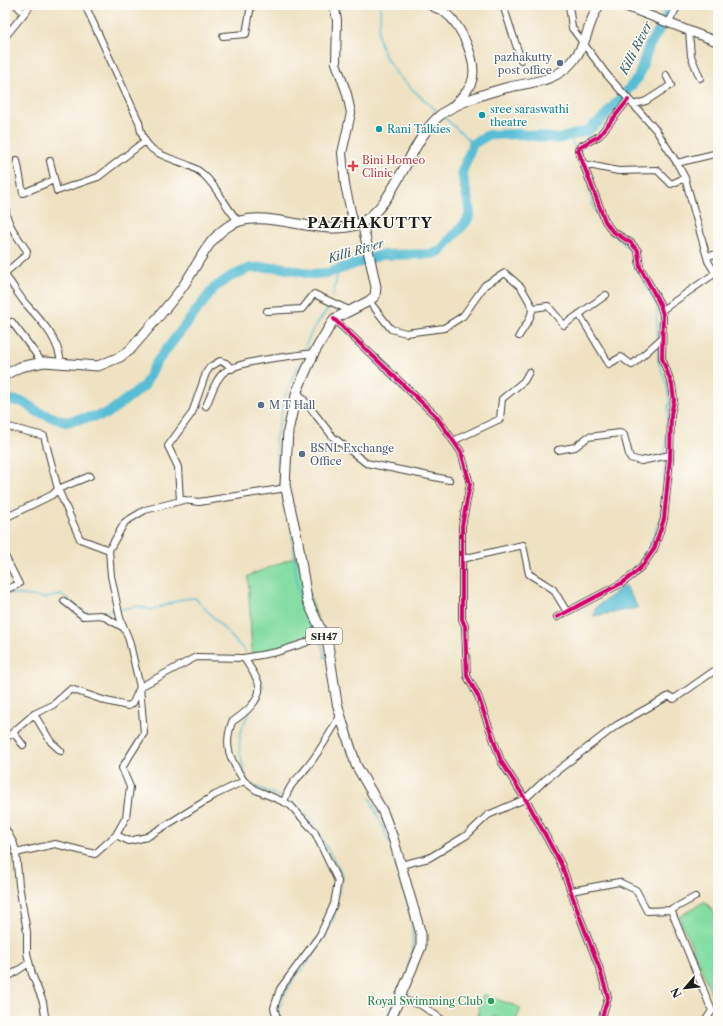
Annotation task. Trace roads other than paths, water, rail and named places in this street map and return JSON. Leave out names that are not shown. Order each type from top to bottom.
[{"type":"main road","points":[[334,5],[337,20],[336,63],[348,94],[351,113],[342,152],[344,185],[369,252],[376,287],[375,296],[369,301],[334,319]]},
{"type":"main road","points":[[430,5],[444,12],[456,25],[467,45],[474,64],[471,85],[450,109]]},
{"type":"main road","points":[[5,375],[20,367],[42,362],[98,366],[115,360],[130,350],[181,289],[217,236],[228,227],[239,222],[263,219],[326,228],[358,224],[369,218],[392,189],[422,135],[439,115],[450,109],[505,88],[541,81],[563,72],[572,63],[584,43],[590,30],[592,16],[598,5]]},
{"type":"main road","points":[[622,5],[718,42]]},
{"type":"main road","name":"SH47","points":[[334,319],[314,353],[297,391],[288,431],[285,470],[286,488],[298,542],[307,600],[328,645],[340,715],[356,765],[383,812],[401,865],[421,934],[421,947],[390,1021]]},
{"type":"street","points":[[16,5],[24,13]]},
{"type":"street","points":[[5,37],[31,5]]},
{"type":"street","points":[[85,5],[138,122],[140,133],[145,141],[160,156],[188,166],[203,174],[239,222]]},
{"type":"street","points":[[223,36],[246,34],[251,5]]},
{"type":"street","points":[[442,5],[456,5]]},
{"type":"street","points":[[503,5],[521,60]]},
{"type":"street","points":[[569,5],[572,28],[617,86],[656,130],[677,163],[685,178],[707,256],[716,276],[662,310]]},
{"type":"street","points":[[669,22],[678,5]]},
{"type":"street","points":[[690,31],[691,56],[700,78]]},
{"type":"street","points":[[633,105],[646,101],[670,85],[666,74]]},
{"type":"street","points":[[557,617],[622,584],[634,574],[647,560],[654,549],[664,519],[670,455],[671,414],[674,400],[672,385],[662,358],[662,310],[640,267],[638,251],[631,242],[612,231],[605,221],[578,150],[581,146],[599,136],[628,99]]},
{"type":"street","points":[[50,161],[57,191],[98,177],[145,141]]},
{"type":"street","points":[[677,163],[718,153]]},
{"type":"street","points":[[17,160],[23,193],[54,180]]},
{"type":"street","points":[[584,164],[618,171],[657,170],[671,184],[685,178]]},
{"type":"street","points":[[5,206],[6,215],[11,227],[27,252],[26,255],[5,274],[20,296],[38,316],[60,350],[61,364]]},
{"type":"street","points":[[707,256],[718,254]]},
{"type":"street","points":[[369,301],[391,329],[406,333],[444,328],[463,316],[485,285],[505,273],[521,287],[533,308],[530,320],[519,336]]},
{"type":"street","points":[[267,311],[302,309],[314,294],[350,311]]},
{"type":"street","points":[[533,308],[548,306],[564,325],[606,295]]},
{"type":"street","points":[[579,314],[609,364],[621,356],[632,365],[662,338]]},
{"type":"street","points":[[334,319],[436,416],[461,452],[470,484],[462,526],[462,619],[465,626],[467,676],[478,696],[501,761],[525,799],[562,866],[599,967],[608,997],[601,1021]]},
{"type":"street","points":[[12,322],[42,362]]},
{"type":"street","points":[[206,406],[218,380],[223,373],[250,363],[314,353]]},
{"type":"street","points":[[180,501],[178,466],[168,446],[192,413],[210,367],[220,361],[226,363],[232,369]]},
{"type":"street","points":[[453,441],[500,419],[502,399],[524,381],[529,372]]},
{"type":"street","points":[[297,391],[333,437],[366,463],[449,480]]},
{"type":"street","points":[[5,426],[44,436],[58,489],[80,538],[109,550]]},
{"type":"street","points":[[558,450],[575,447],[588,437],[620,433],[624,435],[630,458],[641,461],[670,455]]},
{"type":"street","points":[[5,518],[52,495],[58,489],[90,476]]},
{"type":"street","points":[[16,853],[55,844],[95,854],[116,835],[126,817],[130,787],[122,768],[144,733],[140,687],[120,618],[111,576],[109,550],[125,522],[145,510],[180,501],[199,502],[286,488]]},
{"type":"street","points":[[462,559],[523,545],[529,574],[553,590],[567,612]]},
{"type":"street","points":[[5,556],[19,584],[5,590]]},
{"type":"street","points":[[64,601],[83,616],[101,615],[124,628]]},
{"type":"street","points":[[5,739],[34,714],[53,705],[71,688],[106,701],[128,706],[134,703],[140,687],[196,657],[244,658],[277,652],[305,643],[323,633]]},
{"type":"street","points":[[244,658],[259,685],[258,694],[245,713],[232,722],[228,745],[229,755],[244,781],[256,790],[290,805],[314,830],[338,881],[334,904],[320,935],[280,989],[274,1008],[278,1021]]},
{"type":"street","points":[[401,865],[429,858],[467,835],[488,816],[525,799],[544,780],[616,725],[668,696],[674,700],[714,671]]},
{"type":"street","points":[[34,714],[47,736],[62,751]]},
{"type":"street","points":[[284,802],[288,789],[294,780],[308,767],[340,715]]},
{"type":"street","points":[[13,732],[23,745]]},
{"type":"street","points":[[116,835],[130,841],[146,836],[215,795],[244,781]]},
{"type":"street","points":[[5,828],[14,844],[16,853],[19,885],[28,932],[27,952],[32,974],[43,1002],[45,1016],[49,1021]]},
{"type":"street","points":[[571,891],[619,882],[636,890],[647,912],[671,910],[695,897]]},
{"type":"street","points":[[671,910],[712,1011],[705,1021]]},
{"type":"street","points":[[5,979],[30,963]]},
{"type":"street","points":[[400,999],[421,1006],[444,1021]]},
{"type":"water","points":[[625,585],[638,608],[594,616],[595,608]]},
{"type":"waterway","points":[[379,5],[381,13],[378,34],[382,50],[387,60],[402,79],[437,111]]},
{"type":"waterway","name":"Killi River","points":[[5,399],[23,402],[38,412],[65,422],[107,414],[144,386],[156,363],[214,288],[230,277],[250,268],[278,267],[311,274],[328,273],[381,255],[432,254],[440,251],[467,221],[470,213],[462,172],[473,144],[488,135],[520,134],[558,139],[587,131],[601,120],[638,78],[649,46],[674,5]]},
{"type":"waterway","points":[[445,118],[473,144]]},
{"type":"waterway","points":[[570,137],[576,151]]},
{"type":"waterway","points":[[589,188],[594,209],[602,220]]},
{"type":"waterway","points":[[611,233],[633,252],[637,266]]},
{"type":"waterway","points":[[333,297],[338,270]]},
{"type":"waterway","points":[[638,270],[657,306],[657,339]]},
{"type":"waterway","points":[[303,352],[312,331],[331,304]]},
{"type":"waterway","points":[[658,345],[658,361],[667,385],[669,400],[665,454]]},
{"type":"waterway","points":[[281,487],[275,441],[286,393],[298,365]]},
{"type":"waterway","points":[[635,569],[648,550],[661,516],[665,458]]},
{"type":"waterway","points":[[282,491],[284,503]]},
{"type":"waterway","points":[[292,535],[297,584],[304,615],[316,634]]},
{"type":"waterway","points":[[7,593],[45,598],[62,595],[87,613]]},
{"type":"waterway","points":[[121,609],[138,606],[151,610],[183,599],[195,598],[246,652]]},
{"type":"waterway","points":[[101,612],[117,610]]},
{"type":"waterway","points":[[321,642],[325,658]]},
{"type":"waterway","points":[[251,661],[264,687],[261,693]]},
{"type":"waterway","points":[[334,709],[336,715]]},
{"type":"waterway","points":[[247,780],[240,754],[240,737],[245,720],[250,712]]},
{"type":"waterway","points":[[339,726],[348,753]]},
{"type":"waterway","points":[[255,786],[283,798]]},
{"type":"waterway","points":[[370,798],[390,844]]},
{"type":"waterway","points":[[293,802],[312,821],[343,876],[339,894]]},
{"type":"waterway","points":[[394,859],[411,915]]},
{"type":"waterway","points":[[283,1021],[278,1012],[283,997],[294,978],[306,966],[334,918],[336,906]]},
{"type":"waterway","points":[[408,966],[413,950],[412,918]]},
{"type":"waterway","points":[[385,1021],[391,1006]]},
{"type":"place","name":"pazhakutty post office","points":[[560,63]]},
{"type":"place","name":"sree saraswathi theatre","points":[[482,115]]},
{"type":"place","name":"Rani Talkies","points":[[379,129]]},
{"type":"place","name":"Bini Homeo Clinic","points":[[353,166]]},
{"type":"place","name":"M T Hall","points":[[261,405]]},
{"type":"place","name":"BSNL Exchange Office","points":[[302,454]]},
{"type":"place","name":"Royal Swimming Club","points":[[491,1001]]},
{"type":"district","name":"PAZHAKUTTY","points":[[370,223]]}]
